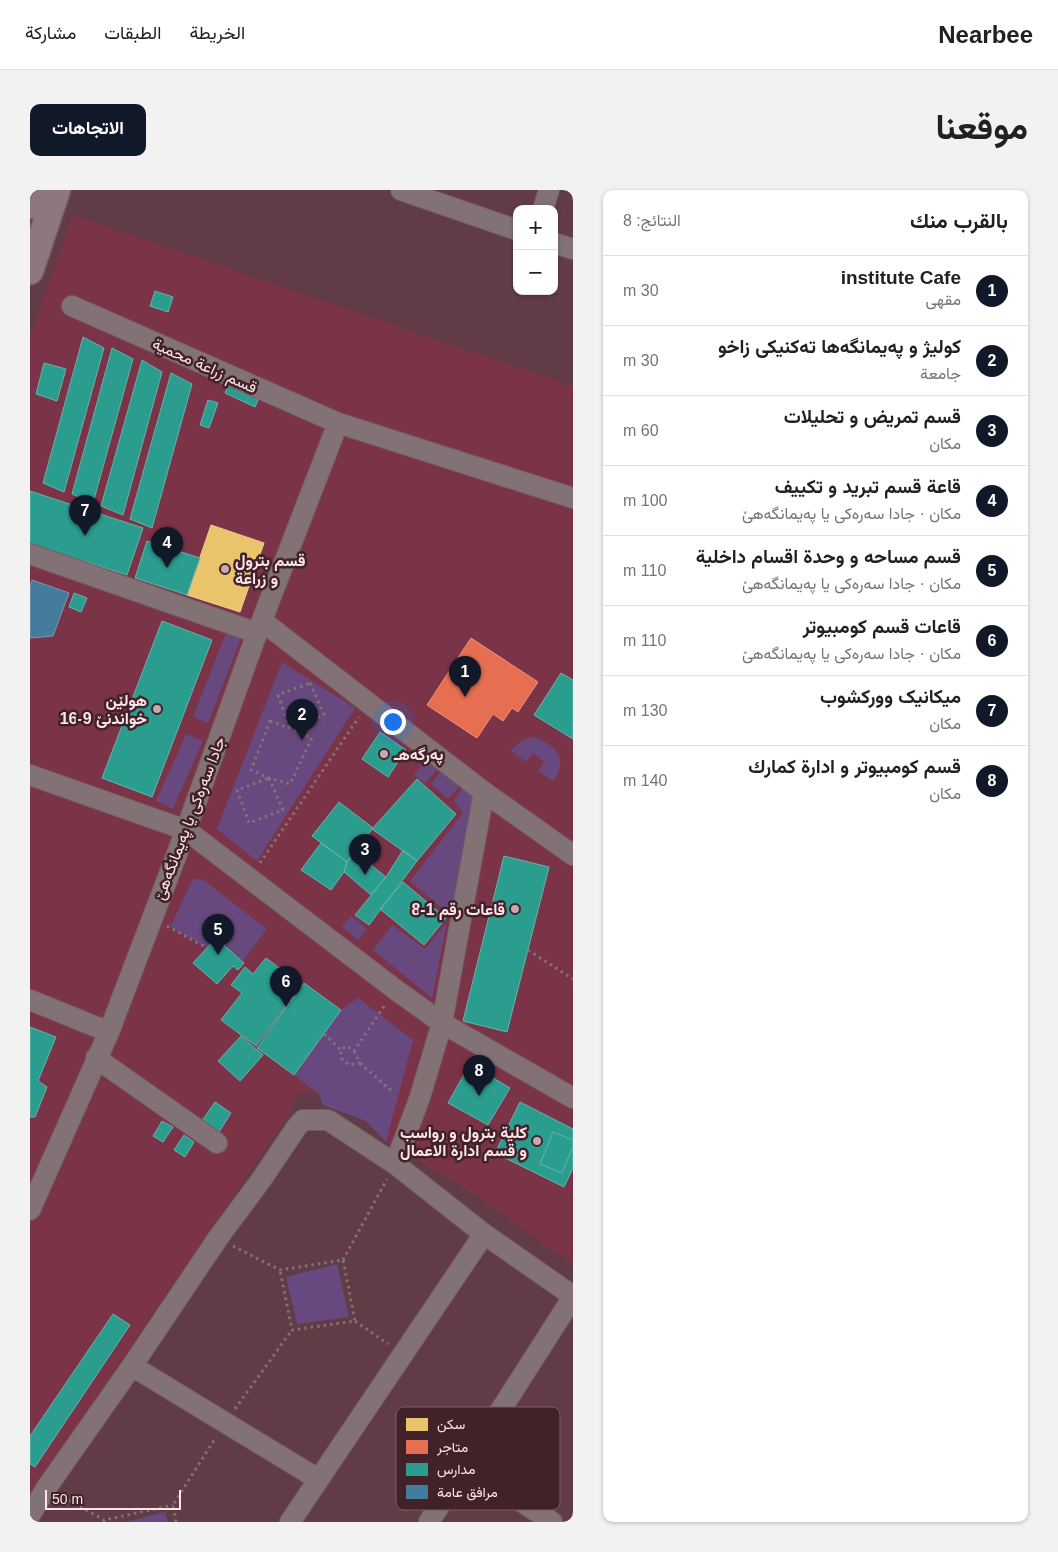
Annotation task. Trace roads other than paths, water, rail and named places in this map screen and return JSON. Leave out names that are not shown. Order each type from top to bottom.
[{"type":"main road","points":[[30,205],[35,190]]},
{"type":"main road","points":[[30,271],[56,190]]},
{"type":"street","points":[[401,190],[513,229]]},
{"type":"street","points":[[544,205],[549,190]]},
{"type":"street","points":[[558,244],[573,250]]},
{"type":"street","name":"قسم زراعة محمية","points":[[72,306],[338,423],[573,498]]},
{"type":"street","name":"جادا سه‌ره‌كى يا په‌يمانگه‌هێ","points":[[30,1210],[108,1032],[186,830],[260,627],[338,423]]},
{"type":"street","points":[[30,554],[260,627],[349,688],[484,792],[573,855]]},
{"type":"street","points":[[30,775],[186,830],[442,1023],[573,1098]]},
{"type":"street","points":[[395,1164],[420,1097],[442,1023],[484,792]]},
{"type":"street","points":[[30,1000],[108,1032]]},
{"type":"street","points":[[96,1058],[216,1143]]},
{"type":"street","points":[[30,1515],[47,1487],[132,1366],[218,1238],[303,1120],[328,1120],[395,1164],[484,1234],[573,1296],[503,1407]]},
{"type":"street","points":[[290,1522],[484,1234]]},
{"type":"street","points":[[132,1366],[318,1479]]},
{"type":"street","points":[[429,1522],[437,1510]]},
{"type":"street","points":[[534,1510],[552,1522]]},
{"type":"place","name":"میکانیک وورکشوب","points":[[85,536]]},
{"type":"place","name":"قاعة قسم تبرید و تکییف","points":[[167,568]]},
{"type":"place","name":"قسم بترول و زراعة","points":[[225,569]]},
{"type":"place","name":"institute Cafe","points":[[465,697]]},
{"type":"place","name":"هولێن خواندنێ 9-16","points":[[157,709]]},
{"type":"place","name":"كوليژ و په‌يمانگه‌ها ته‌كنيكى زاخو","points":[[302,740]]},
{"type":"place","name":"په‌رگه‌هـ","points":[[384,754]]},
{"type":"place","name":"قسم تمریض و تحلیلات","points":[[365,875]]},
{"type":"place","name":"قاعات رقم 1-8","points":[[515,909]]},
{"type":"place","name":"قسم مساحه‌ و وحدة اقسام داخلية","points":[[218,955]]},
{"type":"place","name":"قاعات قسم کومبیوتر","points":[[286,1007]]},
{"type":"place","name":"قسم کومبیوتر و ادارة كمارك","points":[[479,1096]]},
{"type":"place","name":"كلية بترول و رواسب و قسم ادارة الاعمال","points":[[537,1141]]}]
